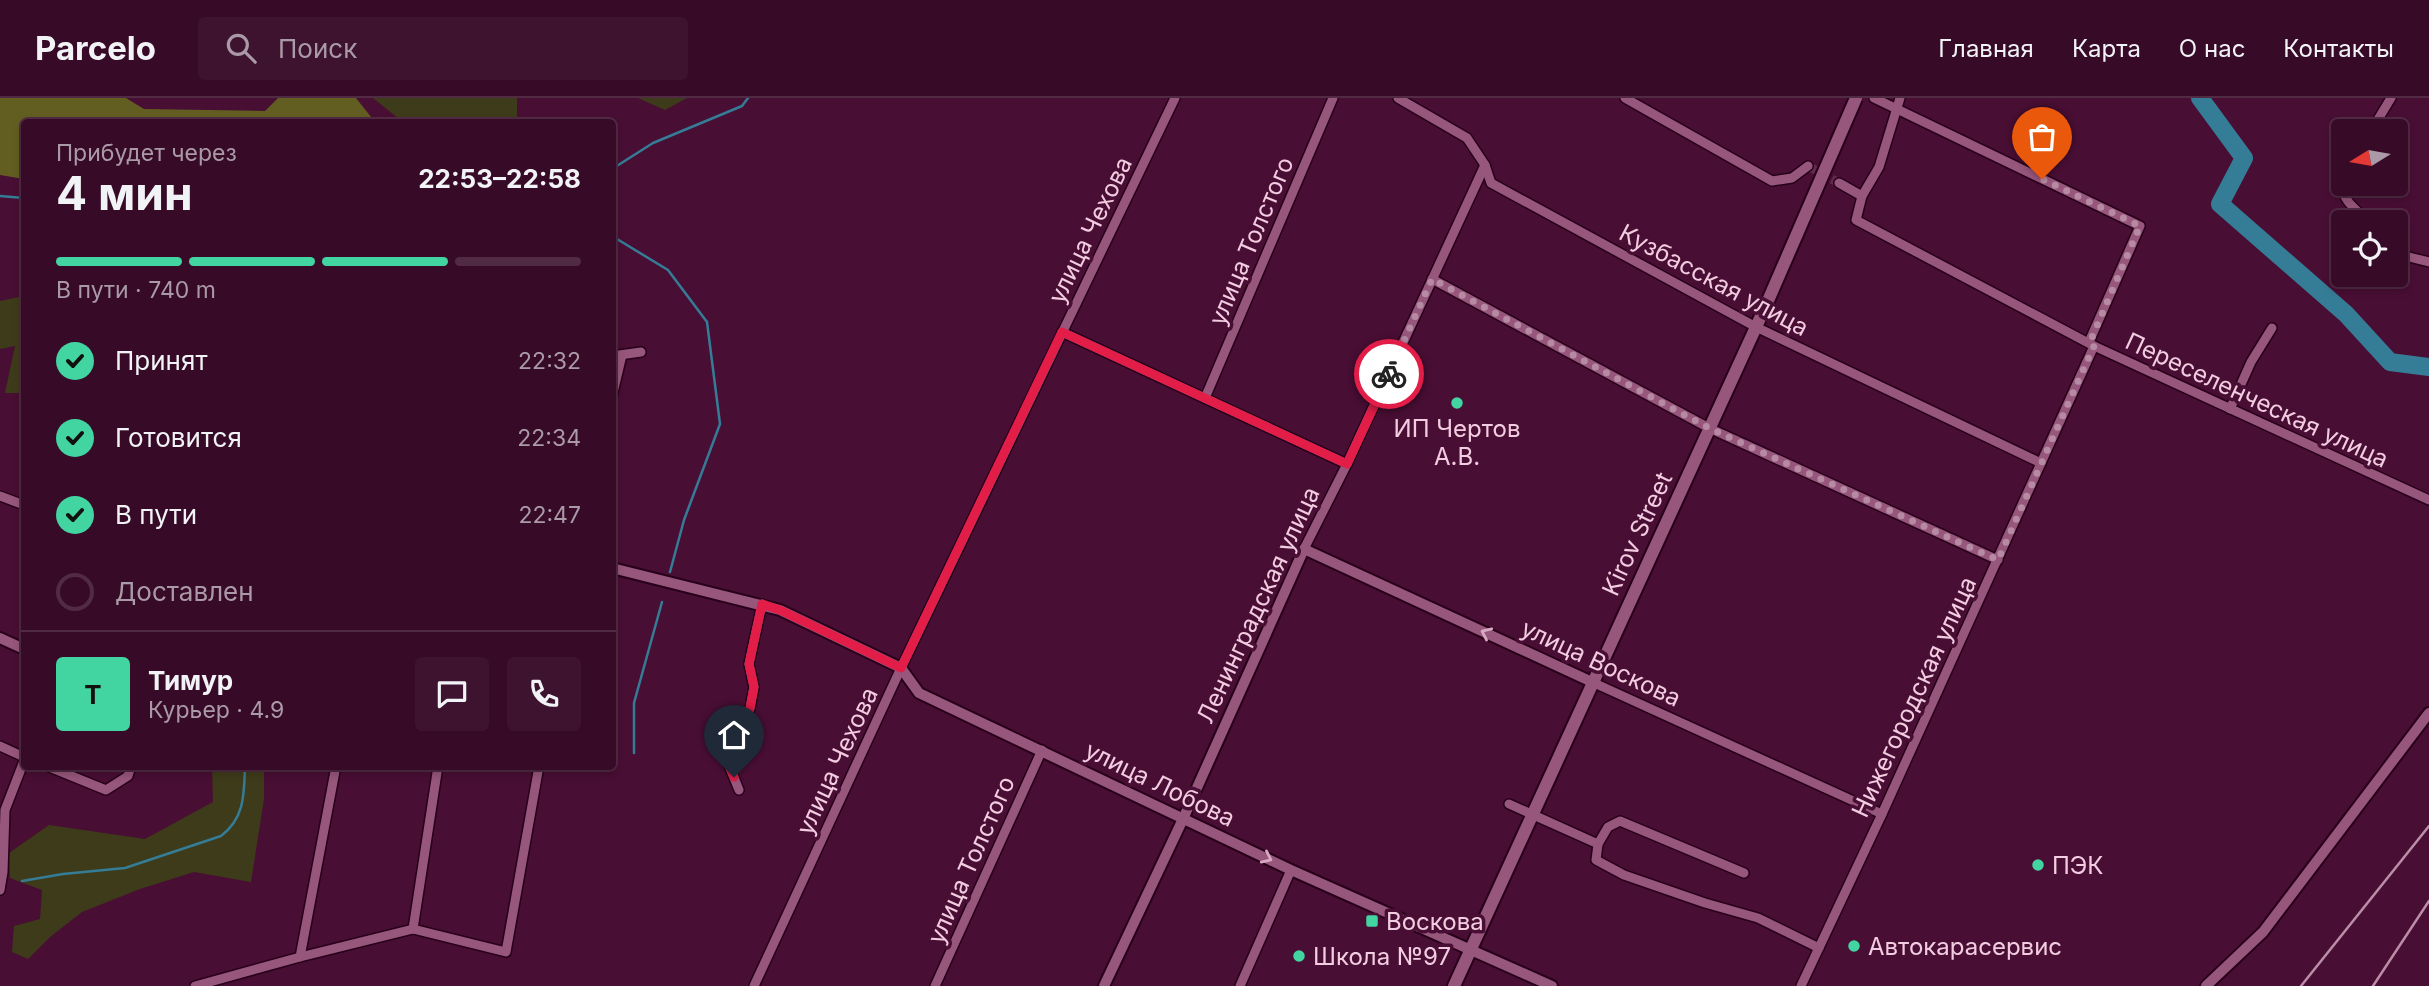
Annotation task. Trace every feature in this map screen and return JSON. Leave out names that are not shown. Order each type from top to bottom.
[{"type":"main road","name":"Kirov Street","points":[[1454,986],[1756,327],[1856,98]]},
{"type":"street","name":"улица Чехова","points":[[754,986],[901,668],[1175,98]]},
{"type":"street","name":"улица Толстого","points":[[1205,398],[1333,98]]},
{"type":"street","name":"Кузбасская улица","points":[[1398,98],[1467,138],[1485,165],[1491,183],[1756,327],[2040,464]]},
{"type":"street","points":[[1625,98],[1772,181],[1791,178],[1808,166]]},
{"type":"street","points":[[1874,98],[1895,109]]},
{"type":"street","points":[[1839,183],[1863,196],[1879,167],[1900,98]]},
{"type":"street","points":[[2378,119],[2391,98]]},
{"type":"street","name":"Нижегородская улица","points":[[1801,986],[1998,560],[2140,226],[1895,109]]},
{"type":"street","name":"Ленинградская улица","points":[[1104,986],[1183,819],[1304,549],[1347,464],[1485,165]]},
{"type":"street","name":"Переселенческая улица","points":[[1863,196],[1856,220],[2092,344],[2429,500]]},
{"type":"street","points":[[2344,196],[2357,210]]},
{"type":"street","points":[[2408,257],[2429,262]]},
{"type":"street","points":[[1432,279],[1709,428],[1998,560]]},
{"type":"street","points":[[2230,409],[2251,362],[2272,328]]},
{"type":"street","points":[[1062,332],[1347,464]]},
{"type":"street","points":[[617,355],[641,352]]},
{"type":"street","points":[[0,496],[21,504]]},
{"type":"street","name":"улица Воскова","points":[[1304,549],[1882,814]]},
{"type":"street","name":"улица Лобова","points":[[616,569],[780,610],[901,668],[919,693],[1291,870],[1472,948],[1552,986]]},
{"type":"street","points":[[739,790],[728,763],[750,708],[754,687],[749,664],[762,604]]},
{"type":"street","points":[[0,638],[21,648]]},
{"type":"street","points":[[2206,986],[2263,932],[2429,713]]},
{"type":"street","points":[[0,746],[21,757]]},
{"type":"street","name":"улица Толстого","points":[[934,986],[1042,750]]},
{"type":"street","points":[[0,890],[5,810],[21,767]]},
{"type":"street","points":[[57,770],[106,790],[128,776],[130,770]]},
{"type":"street","points":[[300,957],[335,770]]},
{"type":"street","points":[[413,929],[437,770]]},
{"type":"street","points":[[195,986],[413,929],[506,952],[538,770]]},
{"type":"street","points":[[1509,804],[1598,844]]},
{"type":"street","points":[[1744,873],[1620,821],[1608,827],[1598,844],[1596,860],[1624,875],[1758,918],[1819,948]]},
{"type":"street","points":[[1240,986],[1291,870]]},
{"type":"shaded area","points":[[0,98],[126,98],[144,109],[265,111],[278,98],[356,98],[373,119],[21,119],[21,178],[0,175]]},
{"type":"shaded area","points":[[373,98],[517,98],[517,119],[399,119]]},
{"type":"shaded area","points":[[638,98],[687,98],[665,110]]},
{"type":"shaded area","points":[[21,297],[19,393],[5,393],[15,346],[0,349],[0,301]]},
{"type":"shaded area","points":[[212,770],[264,770],[264,799],[251,882],[194,872],[140,889],[82,912],[50,937],[28,959],[12,952],[14,926],[40,919],[42,890],[10,878],[9,853],[49,825],[145,839],[213,802]]},
{"type":"waterway","points":[[616,166],[653,143],[742,106],[748,98]]},
{"type":"waterway","points":[[2200,98],[2244,158],[2220,204],[2346,314],[2390,362],[2429,367]]},
{"type":"waterway","points":[[0,196],[21,198]]},
{"type":"waterway","points":[[616,238],[668,270],[707,322],[720,424],[684,520],[670,572]]},
{"type":"waterway","points":[[634,753],[634,703],[662,602]]},
{"type":"waterway","points":[[22,881],[125,868],[221,836],[235,821],[242,805],[245,770]]},
{"type":"tunnel","points":[[1808,166],[1839,183]]},
{"type":"railway","points":[[2301,986],[2429,826]]},
{"type":"railway","points":[[2373,986],[2429,901]]},
{"type":"way so far","points":[[1389,374],[1432,279],[1709,428],[1998,560],[2094,346],[2090,342],[2140,226],[2042,179]]},
{"type":"place","name":"ИП Чертов А.В.","points":[[1457,403]]},
{"type":"place","name":"ПЭК","points":[[2038,865]]},
{"type":"place","name":"Воскова","points":[[1372,921]]},
{"type":"place","name":"Автокарасервис","points":[[1854,946]]},
{"type":"place","name":"Школа №97","points":[[1299,956]]},
{"type":"route","points":[[734,777],[728,763],[750,708],[754,687],[749,664],[762,604],[901,668],[1062,332],[1347,464],[1389,374]]}]
